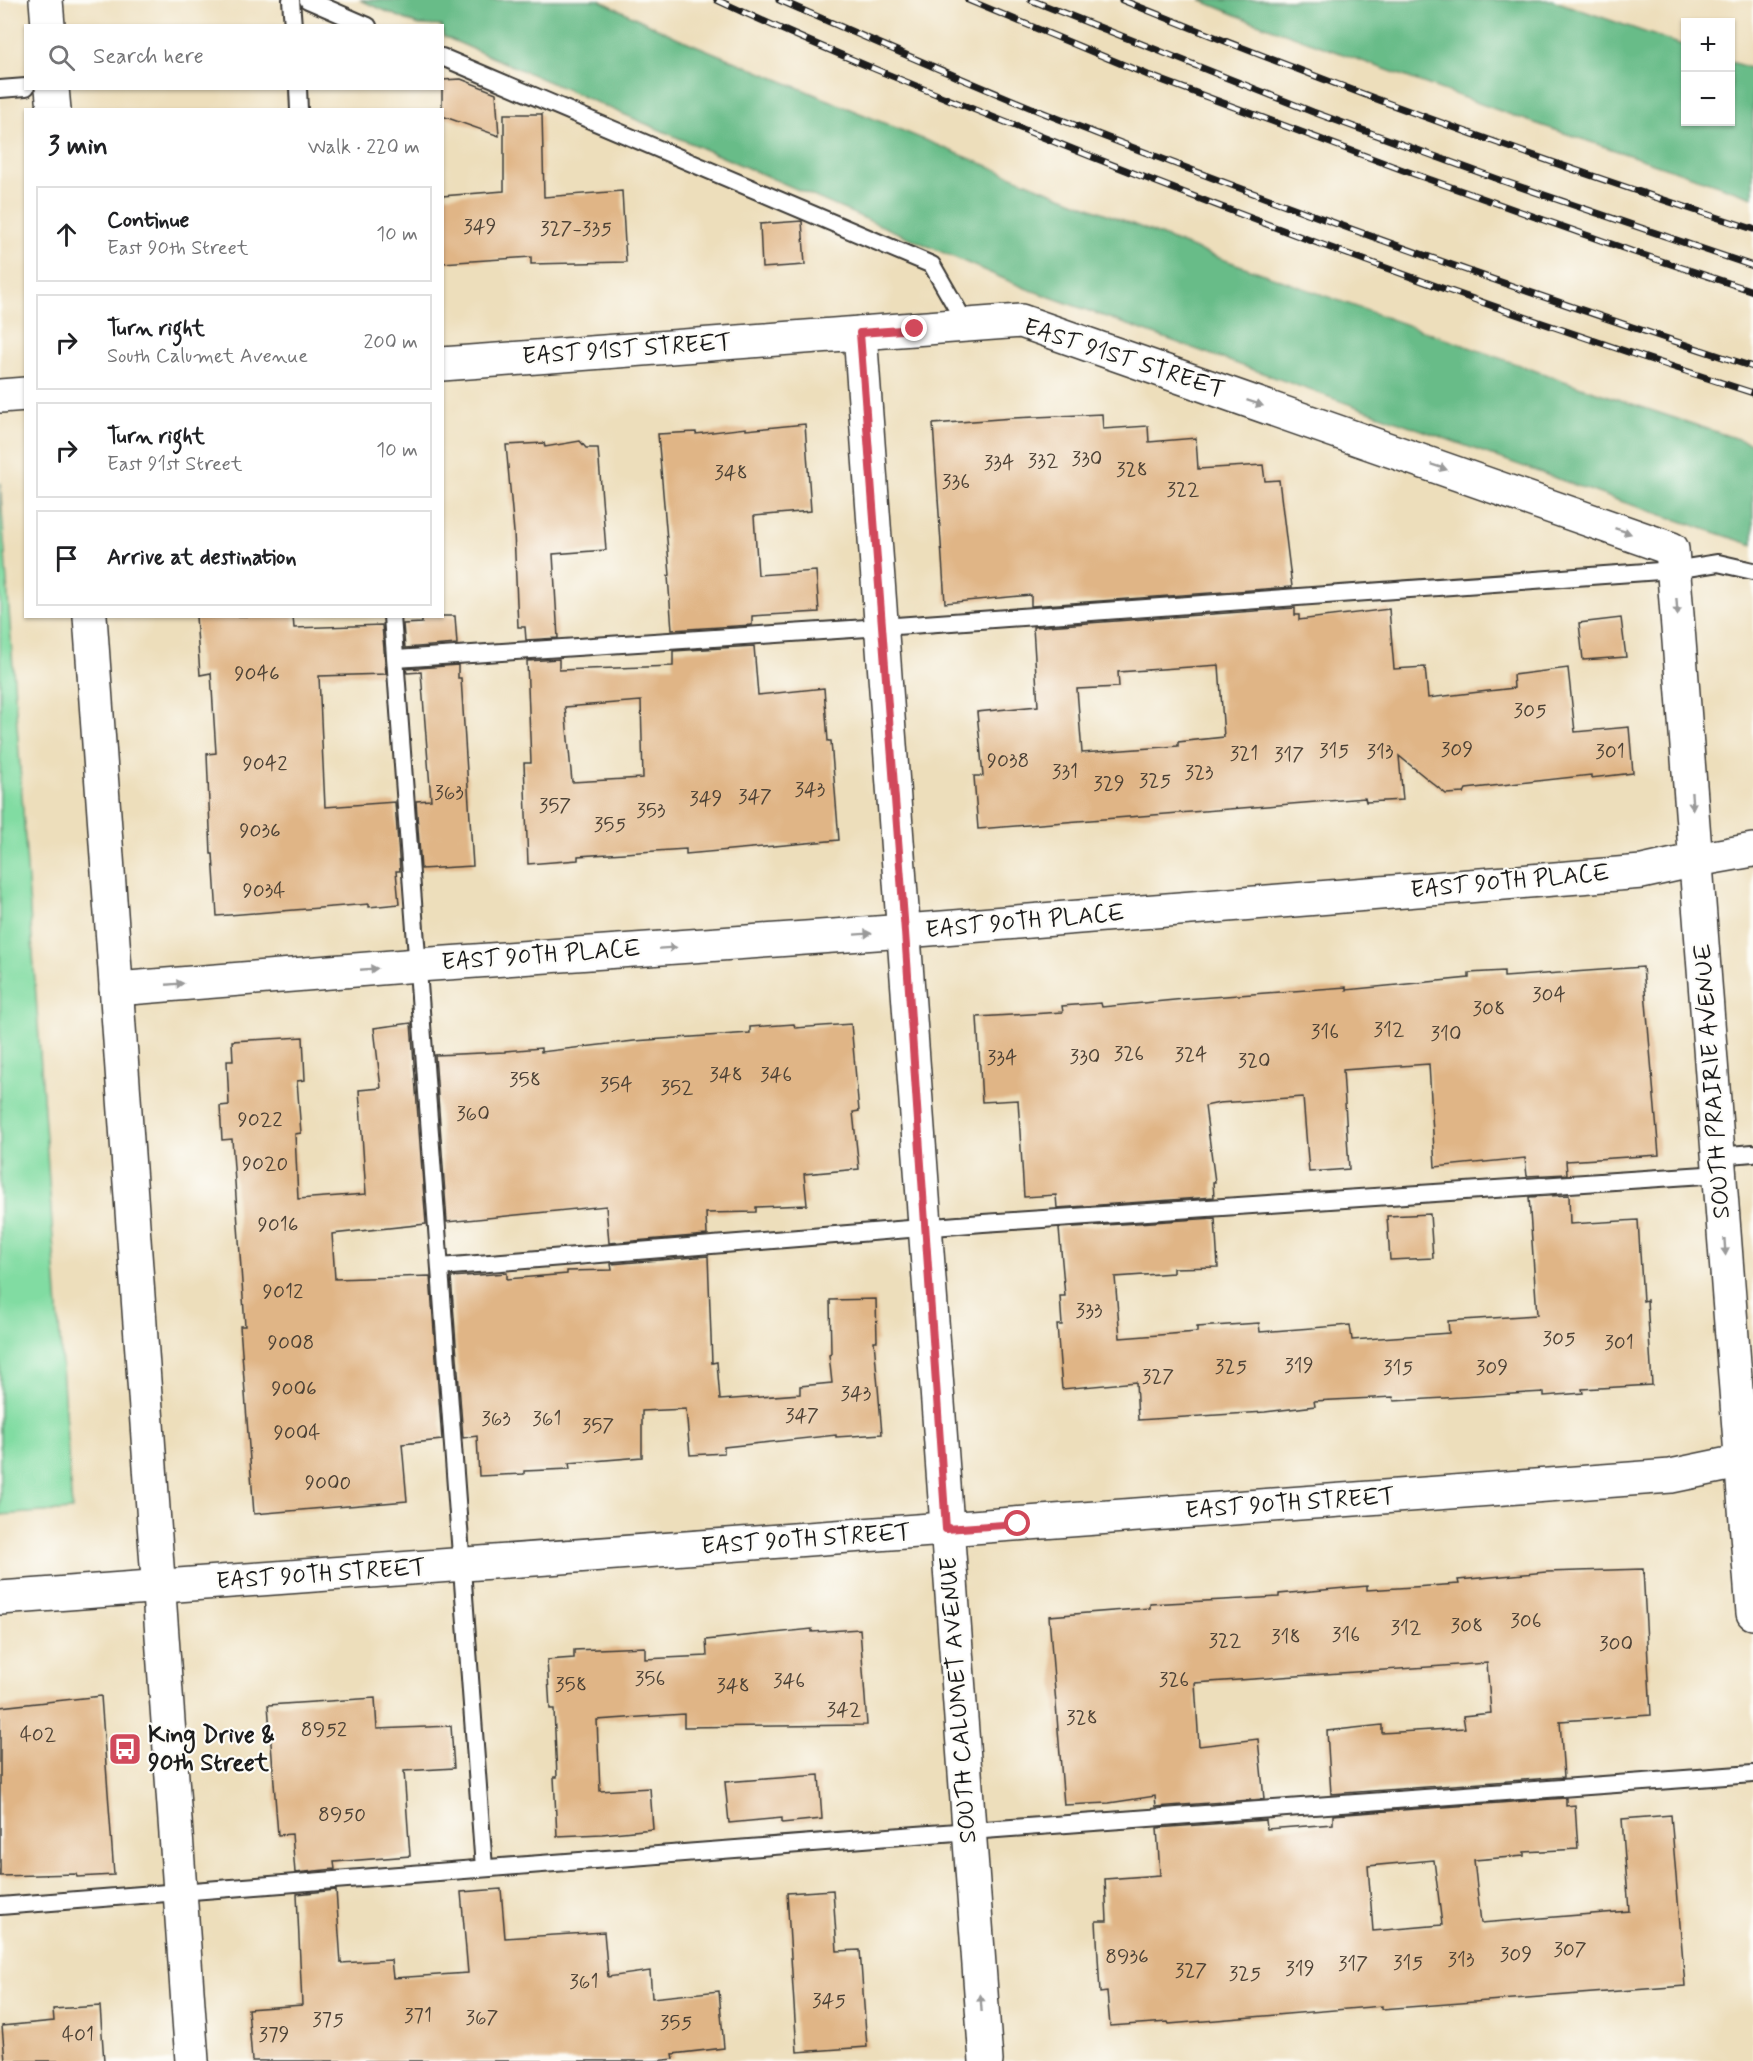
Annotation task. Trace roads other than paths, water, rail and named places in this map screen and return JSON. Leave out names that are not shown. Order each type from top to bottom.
[{"type":"street","points":[[46,0],[48,24]]},
{"type":"street","points":[[52,90],[54,108]]},
{"type":"street","name":"EAST 91ST STREET","points":[[444,363],[1021,321],[1673,560]]},
{"type":"street","name":"SOUTH CALUMET AVENUE","points":[[860,333],[986,2061]]},
{"type":"street","points":[[0,396],[24,394]]},
{"type":"street","name":"SOUTH PRAIRIE AVENUE","points":[[1673,560],[1719,1165],[1747,1460],[1753,1613]]},
{"type":"street","points":[[90,618],[192,2061]]},
{"type":"street","name":"EAST 90TH PLACE","points":[[116,989],[418,965],[905,932],[1642,872],[1753,850]]},
{"type":"street","name":"EAST 90TH STREET","points":[[0,1598],[1671,1476],[1747,1460]]},
{"type":"lane","points":[[291,0],[293,24]]},
{"type":"lane","points":[[308,0],[363,24]]},
{"type":"lane","points":[[444,58],[932,265],[967,326]]},
{"type":"lane","points":[[0,89],[24,87]]},
{"type":"lane","points":[[298,90],[299,108]]},
{"type":"lane","points":[[396,659],[882,627],[1673,560],[1719,563],[1753,571]]},
{"type":"lane","points":[[392,618],[484,1868]]},
{"type":"lane","points":[[440,1267],[1719,1165],[1753,1154]]},
{"type":"lane","points":[[0,1906],[969,1831],[1753,1774]]},
{"type":"railway","points":[[717,0],[905,82],[1292,234],[1568,332],[1753,393]]},
{"type":"railway","points":[[779,0],[1011,99],[1219,181],[1485,277],[1753,367]]},
{"type":"railway","points":[[968,0],[1148,75],[1403,170],[1634,252],[1753,291]]},
{"type":"railway","points":[[1031,0],[1313,112],[1503,181],[1753,266]]},
{"type":"railway","points":[[1122,0],[1278,62],[1435,120],[1753,229]]},
{"type":"place","name":"King Drive & 90th Street","points":[[125,1749]]}]
